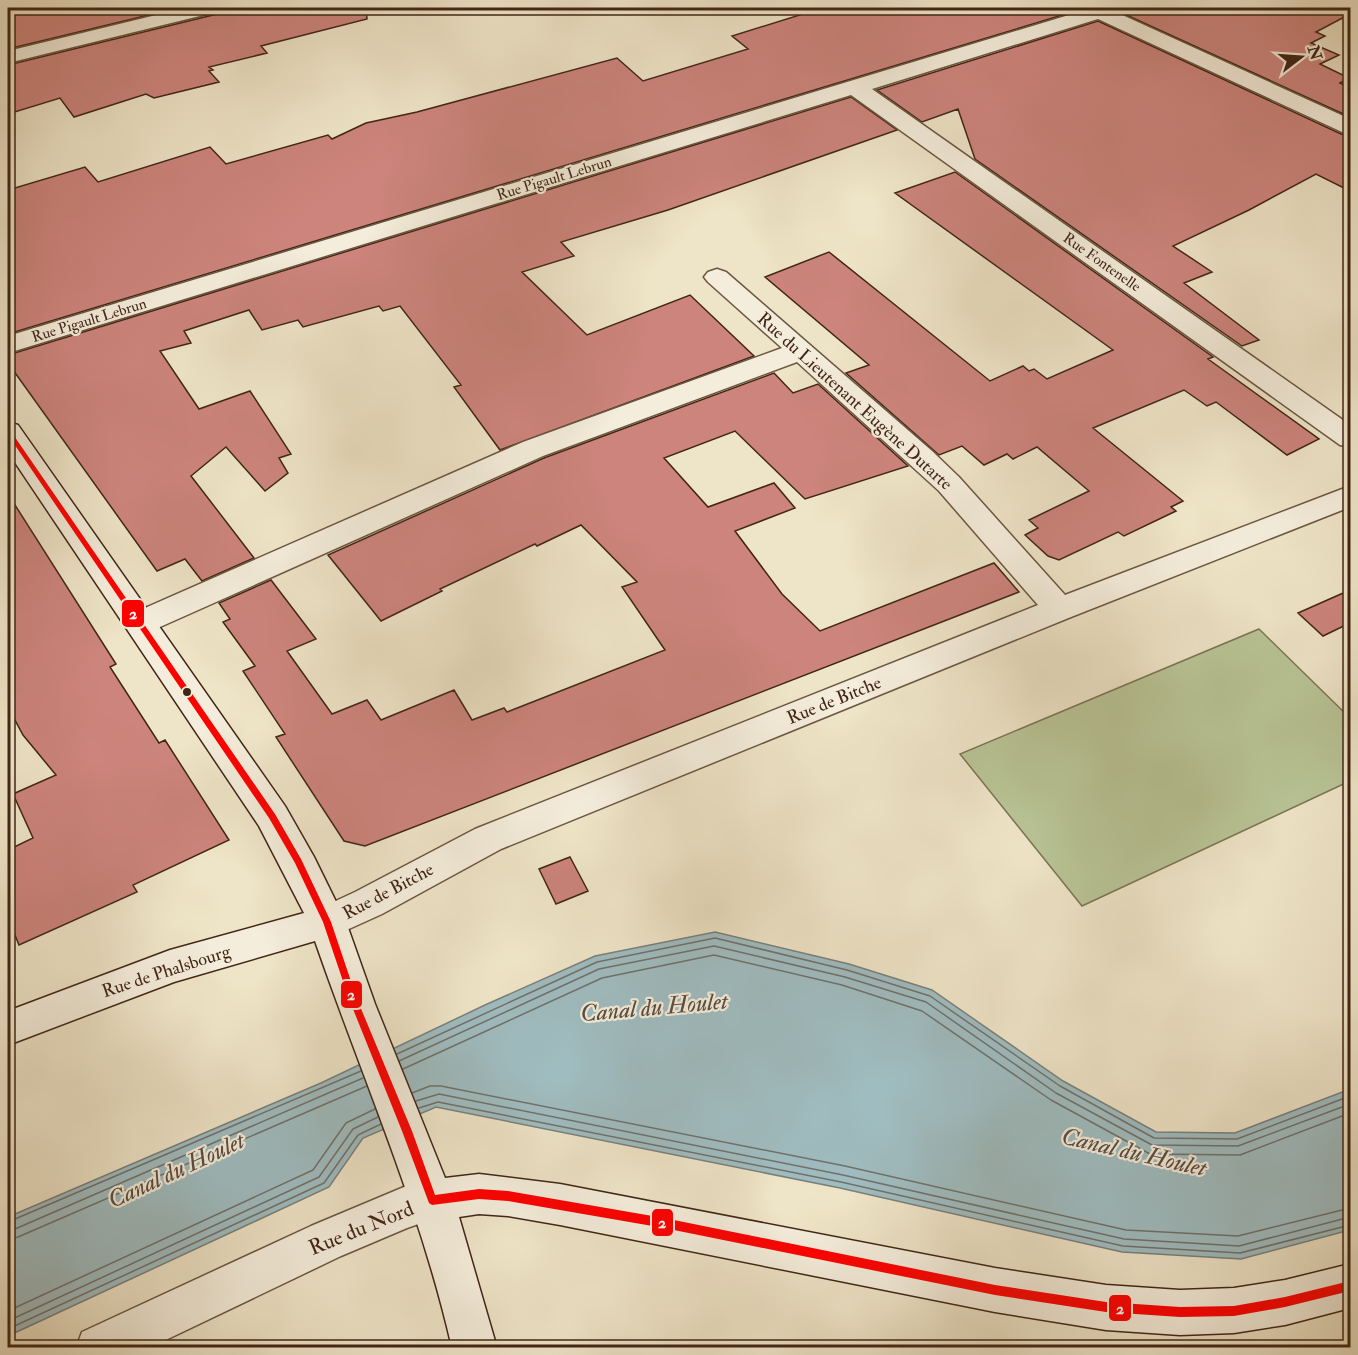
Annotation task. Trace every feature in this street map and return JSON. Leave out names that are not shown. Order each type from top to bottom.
[{"type":"street","points":[[8,57],[210,8]]},
{"type":"street","points":[[1096,10],[1350,128]]},
{"type":"street","name":"Rue Pigault Lebrun","points":[[8,345],[1096,10]]},
{"type":"street","name":"Rue Fontenelle","points":[[853,86],[1350,438]]},
{"type":"street","name":"Rue du Lieutenant Eugène Dutarte","points":[[717,277],[949,484],[1060,609]]},
{"type":"street","points":[[140,623],[533,449],[800,351]]},
{"type":"street","points":[[8,431],[272,816],[298,861],[327,922],[353,999],[407,1131],[455,1267],[475,1347]]},
{"type":"street","name":"Rue de Bitche","points":[[327,922],[381,899],[441,863],[488,839],[1060,609],[1350,496]]},
{"type":"street","name":"Rue de Phalsbourg","points":[[8,1028],[170,967],[327,922]]},
{"type":"street","name":"Rue du Nord","points":[[98,1347],[326,1241],[404,1208],[432,1200],[479,1194],[508,1196],[988,1289],[1093,1305],[1162,1312],[1219,1312],[1271,1306],[1350,1286]]},
{"type":"green space","points":[[1259,629],[1350,718],[1350,781],[1082,906],[960,754]]},
{"type":"water","name":"Canal du Houlet","points":[[715,932],[849,964],[932,990],[1063,1081],[1156,1132],[1235,1133],[1350,1089],[1350,1230],[1241,1259],[1122,1252],[840,1188],[436,1107],[363,1138],[329,1187],[8,1336],[8,1217],[321,1083],[485,1005],[595,956]]},
{"type":"building","points":[[39,8],[178,8],[8,49],[8,15]]},
{"type":"building","points":[[221,8],[366,8],[367,19],[261,46],[267,53],[209,67],[213,70],[209,71],[219,82],[154,98],[146,94],[74,117],[60,98],[8,114],[8,65],[217,14]]},
{"type":"building","points":[[822,8],[1079,8],[1079,10],[8,334],[8,190],[85,167],[98,182],[210,147],[226,164],[328,135],[332,139],[366,123],[417,112],[617,58],[643,81],[748,49],[732,36]]},
{"type":"building","points":[[1111,8],[1350,8],[1350,14],[1316,32],[1325,36],[1311,43],[1339,55],[1320,64],[1349,78],[1340,83],[1350,88],[1350,117]]},
{"type":"building","points":[[1098,21],[1341,134],[1350,136],[1350,191],[1316,174],[1249,210],[1173,246],[1212,272],[1184,283],[1259,340],[1242,346],[975,159],[958,109],[922,122],[877,90]]},
{"type":"building","points":[[851,97],[897,130],[668,210],[561,242],[574,256],[522,272],[587,335],[690,295],[754,356],[500,450],[454,387],[461,385],[400,306],[383,311],[379,306],[303,327],[298,320],[262,330],[249,310],[184,331],[191,343],[160,351],[199,409],[250,391],[291,454],[279,458],[288,473],[265,491],[226,447],[191,476],[254,558],[202,581],[185,559],[157,571],[8,363],[8,355]]},
{"type":"building","points":[[955,172],[1213,357],[1208,359],[1319,439],[1287,455],[1216,402],[1207,406],[1184,390],[1093,428],[1183,501],[1171,507],[1176,511],[1124,536],[1118,532],[1059,560],[1048,556],[1025,535],[1038,528],[1029,520],[1089,491],[1037,447],[1013,459],[1007,454],[984,465],[962,446],[939,455],[846,373],[869,365],[765,277],[829,252],[990,381],[1023,366],[1029,371],[1034,369],[1047,379],[1113,350],[895,193]]},
{"type":"building","points":[[774,373],[793,393],[818,384],[908,466],[805,499],[735,431],[664,458],[708,507],[774,483],[795,508],[735,531],[782,594],[820,631],[994,563],[1019,592],[365,846],[344,841],[276,737],[285,734],[243,671],[255,666],[223,622],[230,619],[219,603],[271,580],[316,639],[287,651],[332,714],[367,700],[381,720],[454,690],[472,720],[504,708],[507,712],[665,650],[622,587],[637,582],[581,525],[440,589],[442,591],[381,621],[328,555],[544,458]]},
{"type":"building","points":[[8,494],[116,664],[110,667],[159,743],[165,740],[229,840],[133,885],[137,892],[19,945],[8,918],[8,850],[33,838],[13,794],[56,775],[23,735],[8,707]]},
{"type":"building","points":[[1350,590],[1350,623],[1323,636],[1298,613]]},
{"type":"building","points":[[570,857],[588,891],[556,904],[539,869]]},
{"type":"transit line","name":"2","points":[[8,431],[272,816],[298,861],[327,922],[353,999],[407,1131],[432,1200]]},
{"type":"transit line","name":"2","points":[[432,1200],[479,1194],[508,1196],[664,1223],[995,1290],[1106,1307],[1180,1312],[1234,1311],[1285,1302],[1350,1286]]}]
